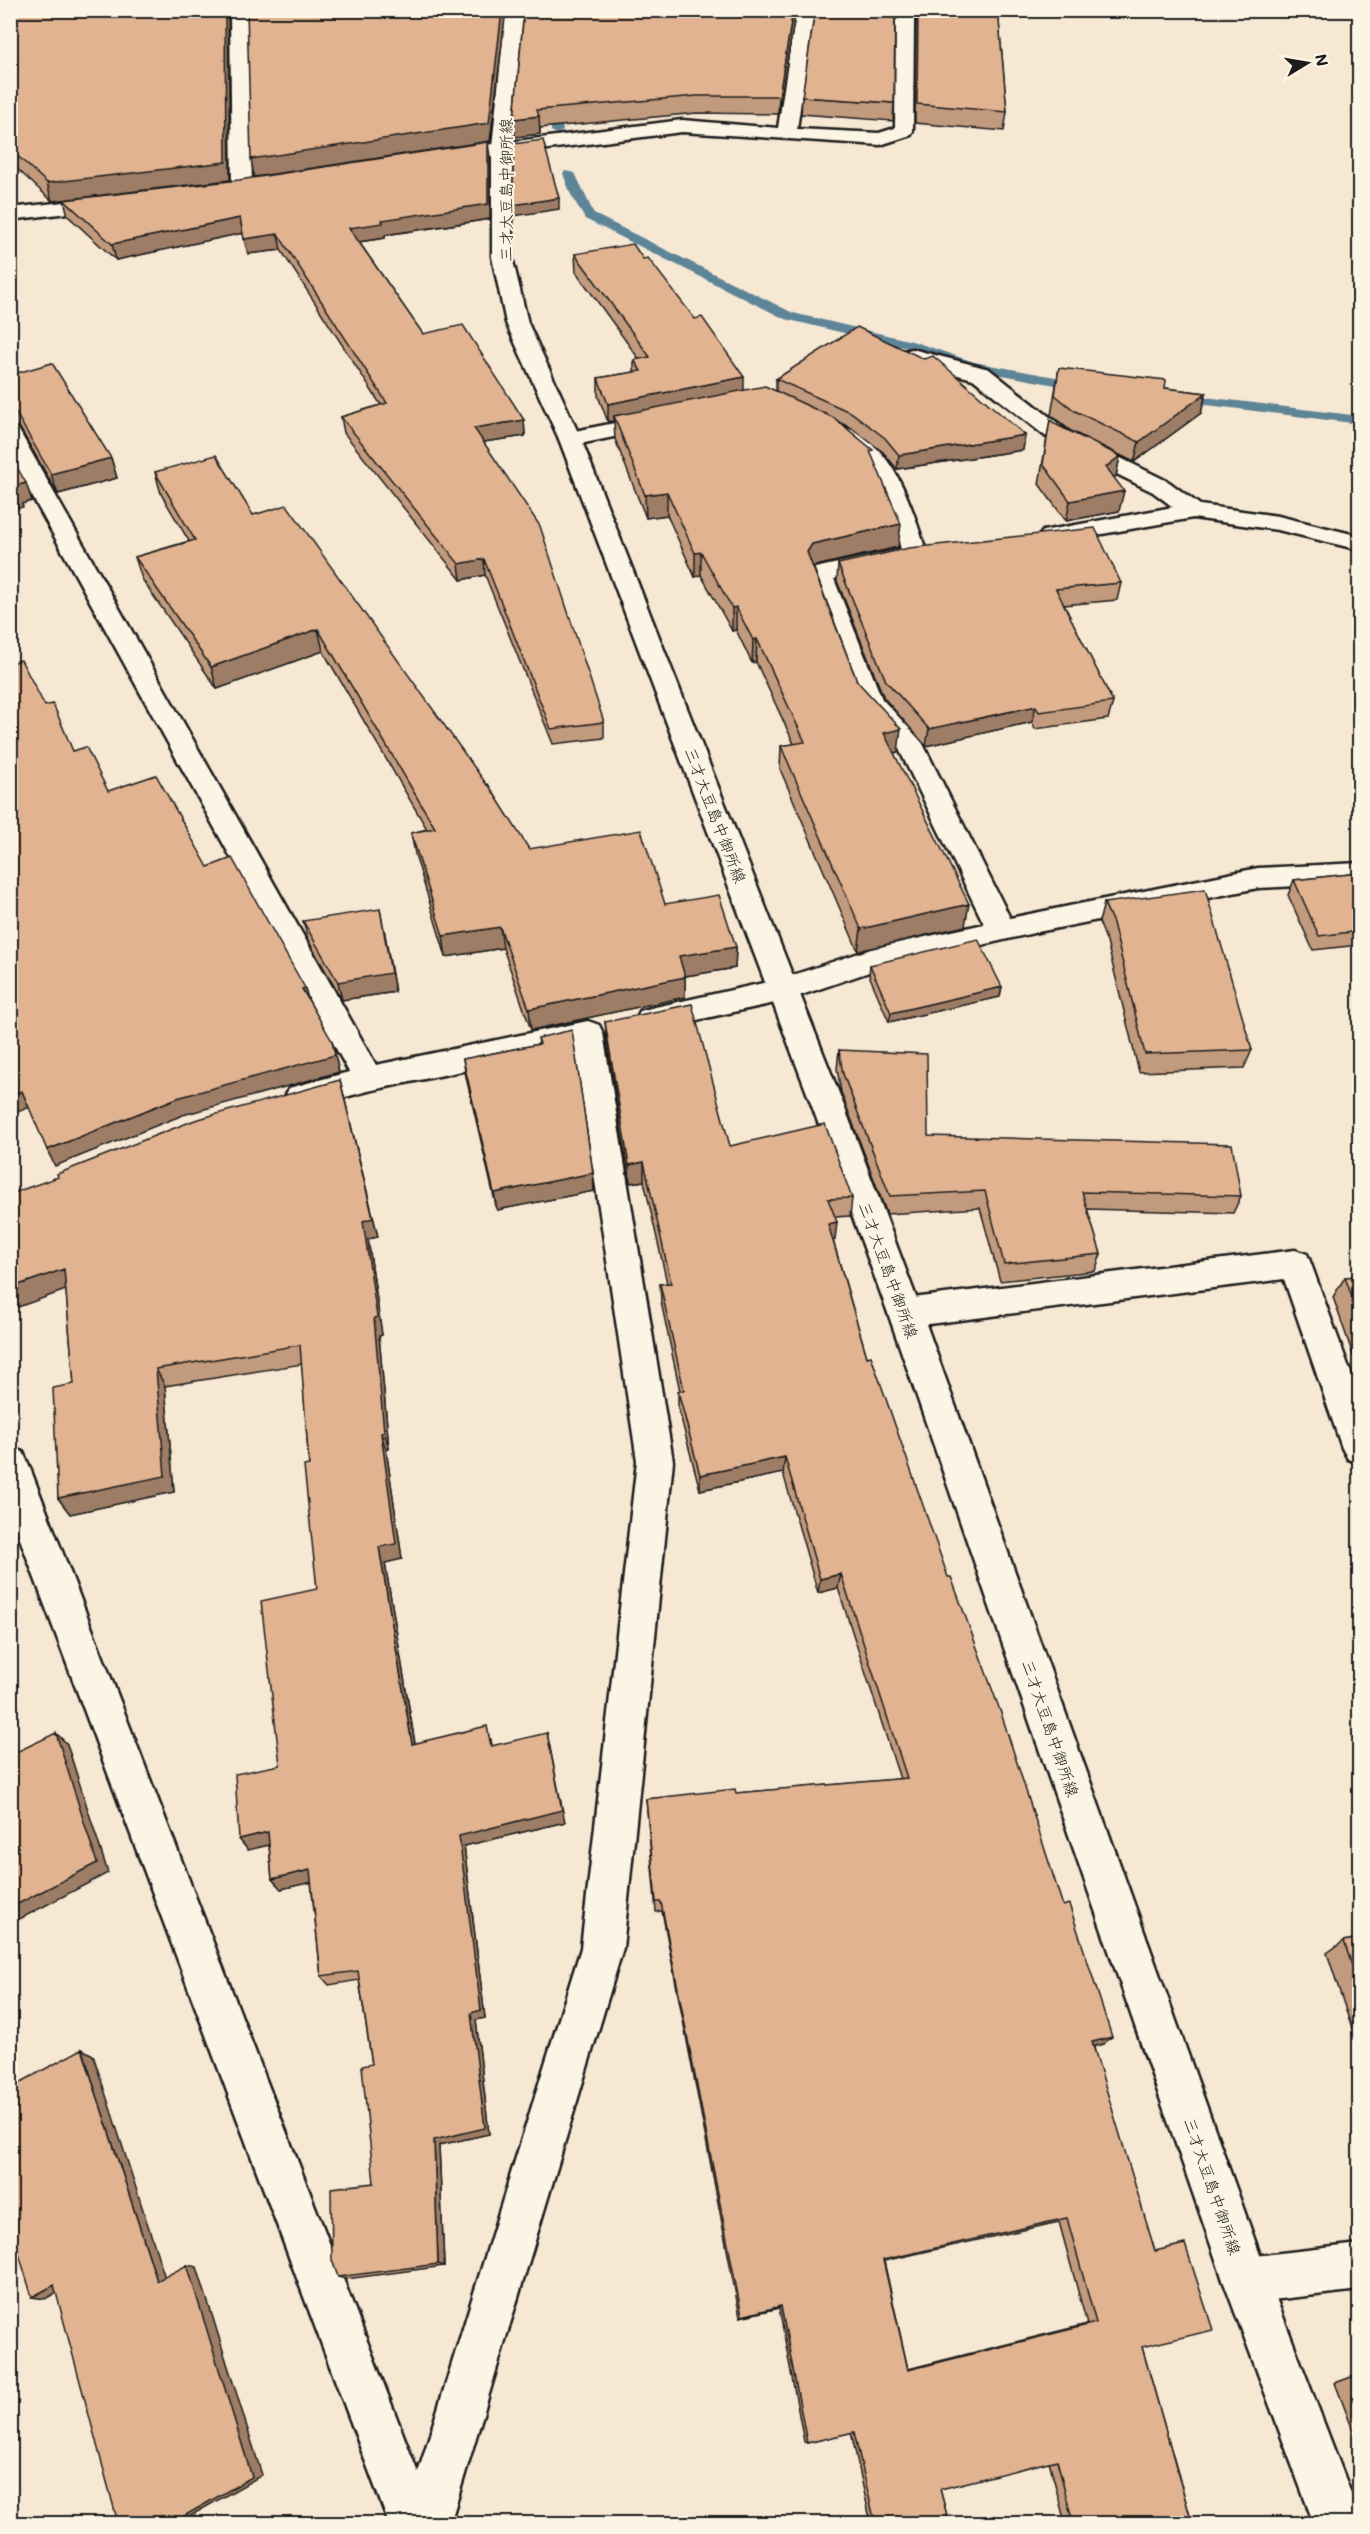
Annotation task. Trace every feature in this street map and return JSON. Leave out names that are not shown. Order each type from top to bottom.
[{"type":"street","points":[[239,10],[242,188]]},
{"type":"street","name":"三才大豆島中御所線","points":[[515,10],[502,147],[502,257],[517,323],[570,439],[784,990],[905,1313],[1246,2280],[1338,2523]]},
{"type":"street","points":[[787,134],[805,10]]},
{"type":"street","points":[[431,158],[502,147],[682,126],[880,139],[903,131],[905,20]]},
{"type":"street","points":[[219,190],[266,184]]},
{"type":"street","points":[[10,214],[126,201]]},
{"type":"street","points":[[912,356],[981,374],[1062,438],[1161,487],[1192,511]]},
{"type":"street","points":[[570,439],[685,416]]},
{"type":"street","points":[[819,424],[841,434],[874,459],[890,479],[927,553],[820,574],[870,703],[909,742],[1002,930]]},
{"type":"street","points":[[10,434],[368,1079]]},
{"type":"street","points":[[1034,538],[1192,511],[1278,523],[1359,543]]},
{"type":"street","points":[[276,1104],[368,1079],[784,990],[871,960],[1002,930],[1258,878],[1359,873]]},
{"type":"street","points":[[426,2523],[602,1948],[655,1461],[607,1029]]},
{"type":"street","points":[[905,1313],[1295,1264],[1359,1448]]},
{"type":"street","points":[[10,1463],[413,2523]]},
{"type":"street","points":[[1246,2280],[1359,2267]]},
{"type":"building","points":[[10,10],[225,10],[226,162],[47,183],[10,149]]},
{"type":"building","points":[[247,10],[502,10],[489,123],[251,159]]},
{"type":"building","points":[[524,10],[793,10],[779,96],[697,96],[537,110],[539,116],[514,119]]},
{"type":"building","points":[[815,10],[895,10],[894,103],[802,97]]},
{"type":"building","points":[[918,10],[998,10],[1007,112],[917,104]]},
{"type":"building","points":[[543,140],[559,198],[513,205],[513,144]]},
{"type":"building","points":[[488,142],[488,204],[382,220],[383,223],[349,228],[423,334],[463,325],[524,420],[474,428],[540,526],[604,722],[551,729],[484,559],[459,564],[341,417],[387,403],[278,234],[244,239],[240,218],[112,244],[64,200],[239,180]]},
{"type":"building","points":[[10,203],[13,241],[10,241]]},
{"type":"building","points":[[633,244],[643,259],[648,258],[695,319],[702,317],[744,377],[608,404],[598,378],[641,371],[634,360],[650,357],[575,254]]},
{"type":"building","points":[[857,327],[924,359],[933,356],[1025,435],[899,455],[885,438],[852,413],[776,379]]},
{"type":"building","points":[[52,363],[111,458],[51,474],[13,408],[10,407],[10,375]]},
{"type":"building","points":[[1059,368],[1166,380],[1165,388],[1206,393],[1139,442],[1075,411],[1055,395]]},
{"type":"building","points":[[765,386],[834,418],[873,450],[870,451],[901,524],[812,544],[807,552],[857,681],[901,729],[884,733],[969,904],[861,929],[781,746],[805,742],[757,639],[753,640],[736,607],[732,608],[701,552],[695,553],[667,492],[645,495],[614,416]]},
{"type":"building","points":[[1050,420],[1120,456],[1106,467],[1124,491],[1070,501],[1043,464]]},
{"type":"building","points":[[10,455],[26,483],[10,490]]},
{"type":"building","points":[[216,455],[253,515],[287,505],[488,784],[529,849],[641,830],[665,904],[719,895],[736,947],[679,956],[685,977],[529,1009],[500,927],[443,936],[411,833],[435,828],[318,629],[211,667],[135,557],[195,540],[155,472]]},
{"type":"building","points":[[1095,528],[1121,583],[1056,589],[1113,702],[1039,712],[1036,706],[929,729],[886,681],[838,564],[909,548]]},
{"type":"building","points":[[21,660],[45,706],[53,704],[73,751],[86,747],[108,791],[156,775],[208,867],[232,858],[305,988],[302,989],[332,1041],[335,1055],[177,1098],[47,1150],[22,1091],[10,1095],[10,663]]},
{"type":"building","points":[[1359,873],[1359,931],[1319,936],[1294,880]]},
{"type":"building","points":[[1205,889],[1252,1050],[1145,1054],[1113,923],[1104,903]]},
{"type":"building","points":[[380,909],[391,973],[338,982],[303,921]]},
{"type":"building","points":[[978,939],[1002,987],[891,1013],[870,965]]},
{"type":"building","points":[[692,1004],[730,1146],[825,1124],[852,1198],[828,1199],[837,1222],[828,1224],[867,1357],[871,1356],[948,1577],[951,1577],[1002,1716],[1063,1906],[1069,1904],[1112,2037],[1092,2042],[1155,2251],[1185,2244],[1213,2330],[1142,2347],[1192,2523],[1073,2523],[1057,2460],[940,2489],[949,2523],[875,2523],[854,2432],[807,2443],[781,2306],[742,2316],[661,1902],[656,1902],[646,1799],[735,1789],[736,1793],[907,1778],[841,1574],[820,1579],[785,1457],[700,1475],[678,1391],[684,1390],[660,1284],[671,1283],[644,1162],[629,1165],[605,1022]],"holes":[[[1067,2218],[1096,2323],[908,2370],[883,2260]]]},
{"type":"building","points":[[572,1030],[593,1173],[494,1193],[463,1059],[540,1044],[538,1038]]},
{"type":"building","points":[[839,1050],[927,1054],[928,1136],[1232,1144],[1241,1196],[1082,1192],[1101,1254],[1004,1264],[985,1191],[890,1196],[843,1074]]},
{"type":"building","points":[[340,1080],[373,1218],[363,1221],[377,1317],[374,1318],[384,1432],[381,1433],[396,1544],[379,1547],[412,1744],[487,1726],[491,1746],[547,1733],[562,1810],[459,1836],[481,2010],[471,2013],[485,2128],[434,2140],[438,2264],[338,2277],[332,2260],[331,2188],[374,2183],[362,2066],[372,2064],[358,1971],[321,1976],[310,1870],[272,1879],[268,1832],[239,1839],[235,1774],[280,1765],[261,1601],[317,1589],[304,1466],[309,1465],[300,1345],[156,1369],[165,1476],[58,1498],[53,1388],[74,1384],[64,1269],[10,1288],[10,1194],[58,1177],[57,1174],[195,1120]]},
{"type":"building","points":[[1359,1276],[1359,1317],[1345,1277]]},
{"type":"building","points":[[56,1733],[97,1863],[10,1908],[10,1755]]},
{"type":"building","points":[[1359,1938],[1359,1987],[1344,1941]]},
{"type":"building","points":[[82,2049],[157,2281],[187,2265],[252,2477],[172,2523],[118,2523],[54,2285],[32,2297],[10,2224],[10,2088]]},
{"type":"waterway","points":[[554,100],[557,131]]},
{"type":"waterway","points":[[569,173],[575,191],[589,216],[789,316],[907,344],[971,365],[1082,386]]},
{"type":"waterway","points":[[1180,398],[1360,420]]}]
